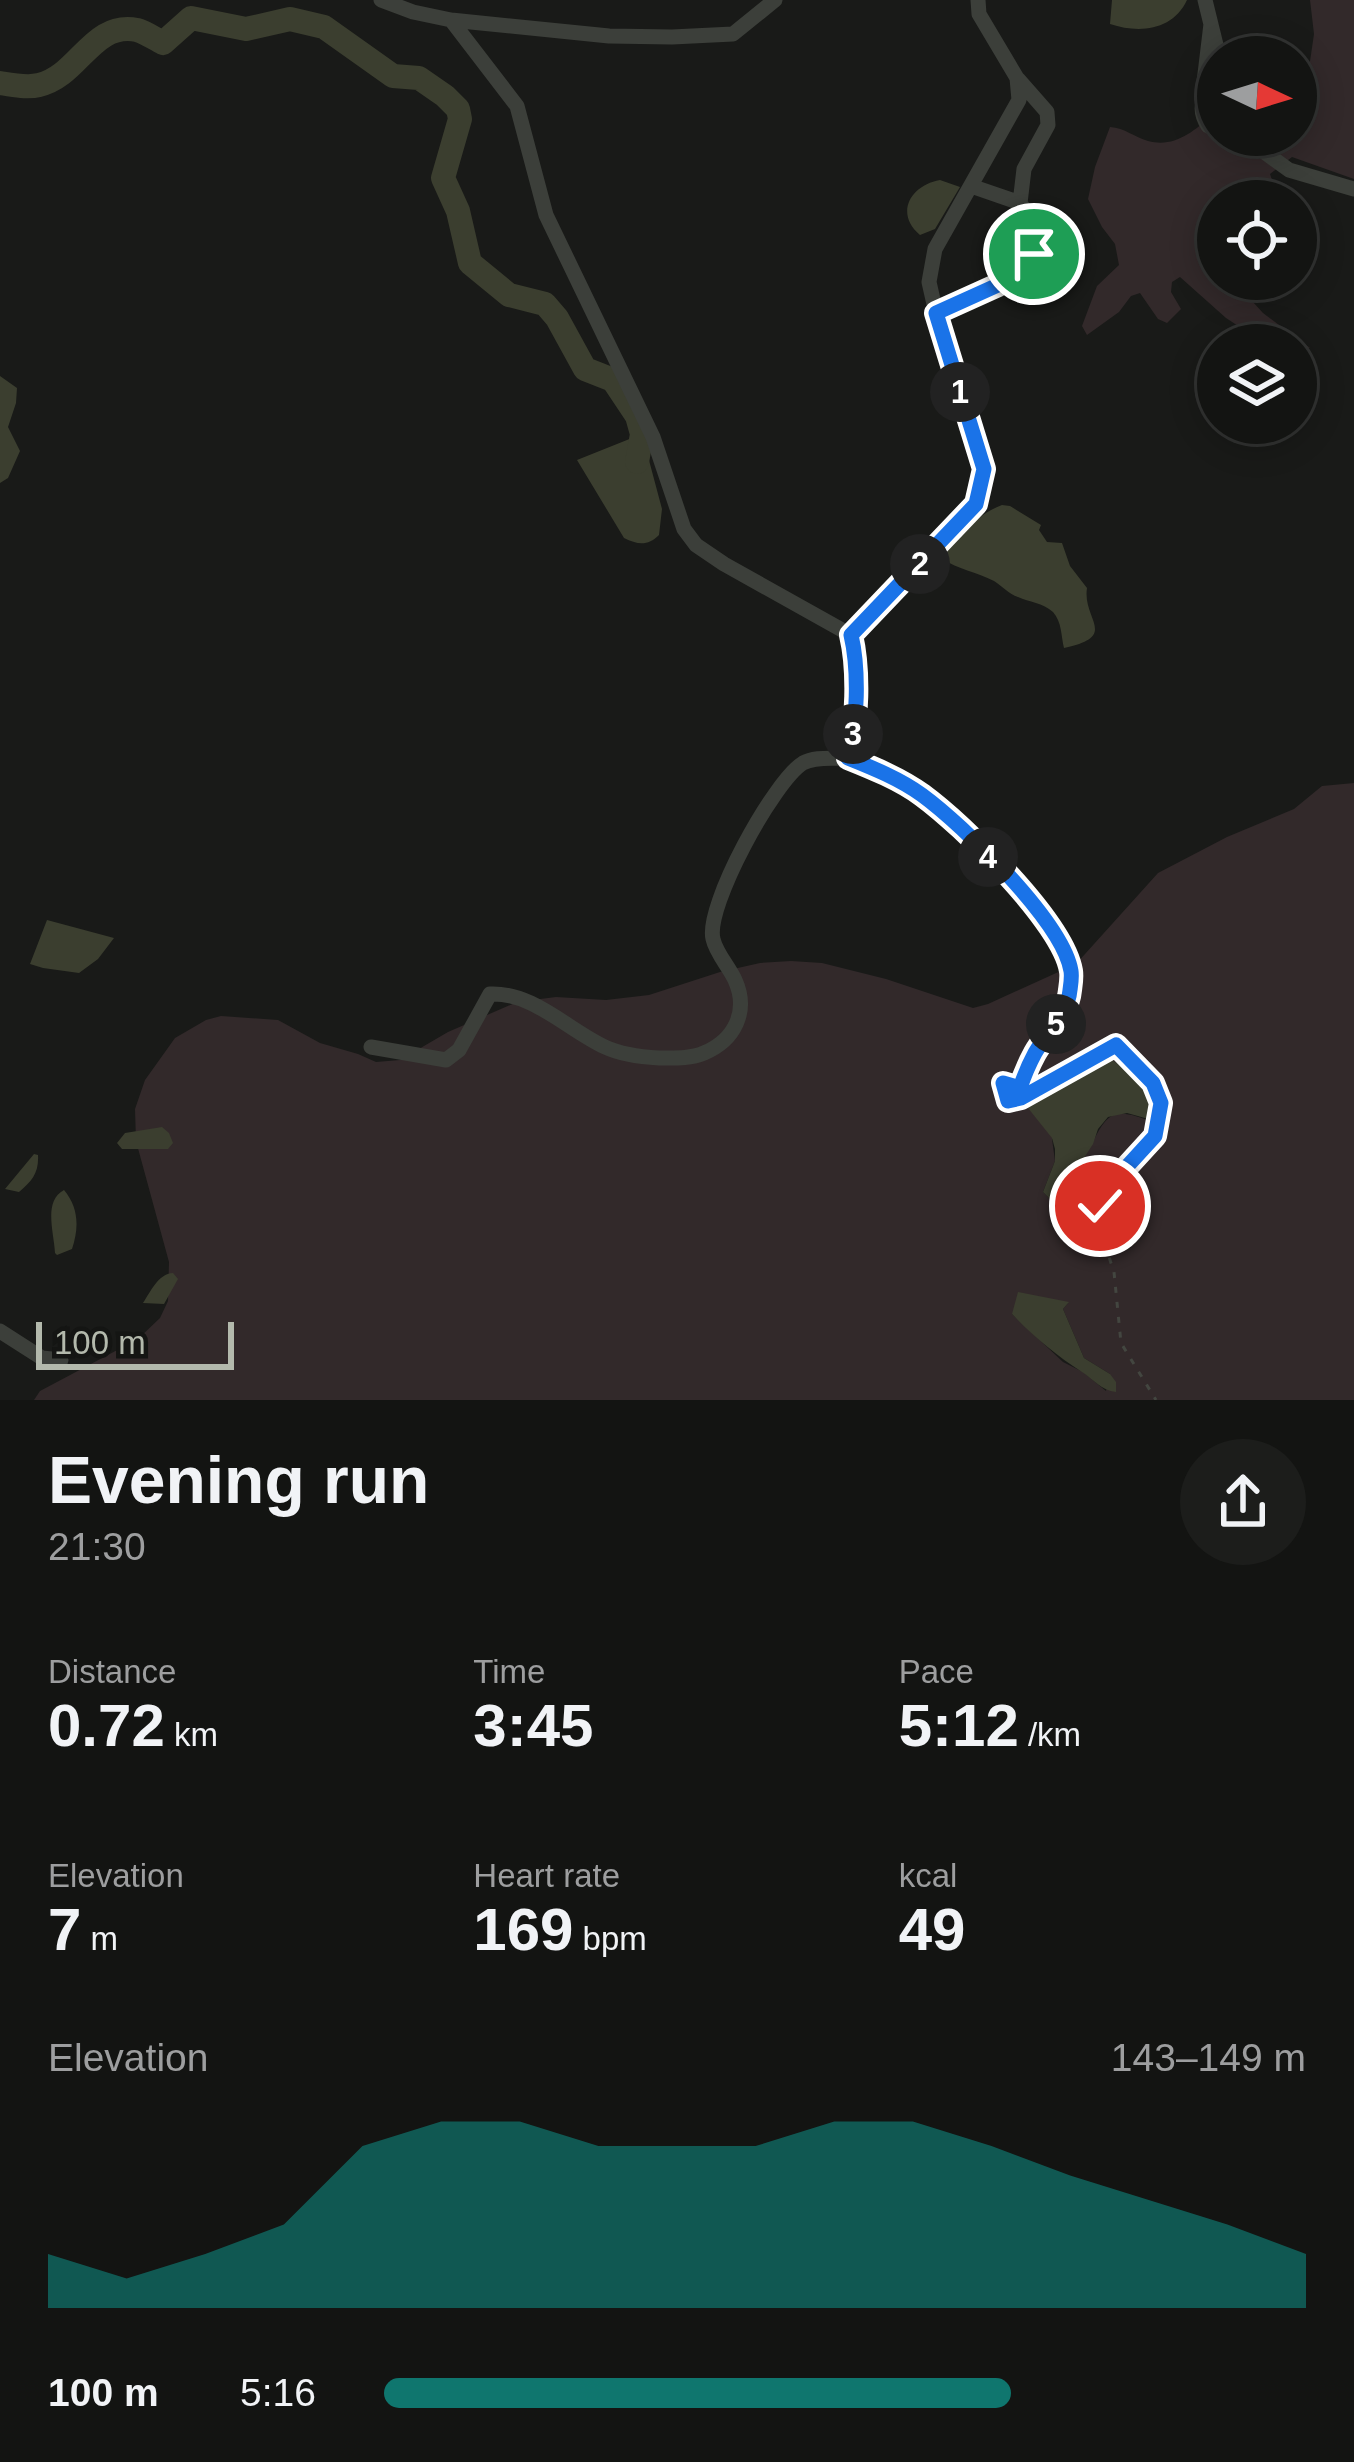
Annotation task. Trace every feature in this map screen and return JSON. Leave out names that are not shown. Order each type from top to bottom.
[{"type":"street","points":[[381,0],[451,20],[609,36],[718,37],[733,34],[775,0]]},
{"type":"street","points":[[994,0],[979,7],[1017,78],[1047,112],[1048,125],[1024,169],[1020,203]]},
{"type":"street","points":[[1205,0],[1214,36]]},
{"type":"street","points":[[371,1047],[446,1060],[459,1050],[490,994],[507,993],[605,1048],[636,1057],[678,1059],[702,1054],[725,1041],[740,1022],[741,997],[712,939],[715,909],[754,829],[794,769],[809,759],[848,758],[852,742],[855,652],[851,635],[724,564],[684,529],[646,420],[546,215],[517,106],[451,20]]},
{"type":"street","points":[[1210,36],[1211,24]]},
{"type":"street","points":[[851,635],[976,504],[984,469],[929,282],[935,249],[1019,100],[1017,78]]},
{"type":"street","points":[[1269,156],[1288,170],[1354,189]]},
{"type":"street","points":[[936,313],[998,285],[1034,254],[1043,237],[1020,203],[971,186]]},
{"type":"street","points":[[0,1331],[42,1358],[61,1360]]},
{"type":"path","points":[[848,758],[921,794],[1031,900],[1057,938],[1071,969],[1070,997],[1020,1088],[1003,1083],[1008,1101],[1116,1045],[1153,1083],[1161,1103],[1155,1136],[1122,1172],[1100,1206],[1103,1239],[1114,1272],[1120,1343],[1156,1400]]},
{"type":"shaded area","points":[[1112,0],[1187,0],[1164,23],[1133,29],[1110,24]]},
{"type":"shaded area","points":[[1310,0],[1354,0],[1354,179],[1292,157],[1270,174],[1272,180],[1197,180],[1197,292],[1180,277],[1172,282],[1171,292],[1181,309],[1167,323],[1158,319],[1140,293],[1131,296],[1119,312],[1087,335],[1082,326],[1097,286],[1119,265],[1115,244],[1088,199],[1110,127],[1157,143],[1197,128],[1197,156],[1317,156]]},
{"type":"shaded area","points":[[940,180],[960,187],[935,229],[920,235],[908,218],[909,201],[921,188]]},
{"type":"shaded area","points":[[1206,300],[1251,300],[1278,324],[1235,324]]},
{"type":"shaded area","points":[[0,376],[17,388],[8,427],[20,451],[8,478],[0,483]]},
{"type":"shaded area","points":[[642,434],[662,509],[659,535],[643,543],[624,538],[577,460]]},
{"type":"shaded area","points":[[1002,505],[1041,525],[1047,542],[1062,543],[1070,566],[1087,588],[1095,626],[1091,638],[1064,648],[1058,620],[1049,609],[943,559],[968,527]]},
{"type":"shaded area","points":[[1354,783],[1354,1400],[34,1400],[40,1391],[138,1339],[160,1318],[168,1301],[169,1262],[136,1141],[135,1109],[145,1080],[175,1038],[206,1020],[221,1016],[278,1020],[320,1043],[376,1062],[400,1060],[448,1032],[517,1002],[649,995],[720,972],[791,961],[822,963],[886,979],[973,1008],[1076,964],[1158,873],[1294,809],[1322,786]],"holes":[[[1150,1089],[1147,1120],[1128,1114],[1109,1118],[1058,1207],[1043,1192],[1055,1161],[1052,1139]],[[1068,1303],[1063,1309],[1084,1358],[1110,1374],[1106,1391],[1063,1362],[1012,1314]]]},
{"type":"shaded area","points":[[47,920],[114,938],[79,973],[43,968],[30,964]]},
{"type":"shaded area","points":[[1110,1059],[1143,1082],[1152,1120],[1127,1113],[1108,1117],[1077,1169],[1070,1197],[1086,1209],[1084,1219],[1058,1218],[1058,1207],[1043,1192],[1055,1161],[1052,1138],[1024,1103]]},
{"type":"shaded area","points":[[162,1127],[173,1143],[168,1149],[122,1149],[117,1143],[125,1133]]},
{"type":"shaded area","points":[[34,1154],[38,1161],[31,1180],[19,1192],[5,1189]]},
{"type":"shaded area","points":[[64,1190],[75,1211],[76,1233],[72,1249],[57,1255],[52,1209]]},
{"type":"shaded area","points":[[173,1273],[178,1279],[164,1304],[143,1303],[159,1280]]},
{"type":"shaded area","points":[[1018,1292],[1069,1302],[1063,1309],[1084,1358],[1110,1374],[1116,1392],[1063,1359],[1012,1314]]},
{"type":"waterway","points":[[0,83],[30,86],[53,80],[97,41],[122,29],[140,31],[163,43],[191,18],[246,29],[290,19],[324,27],[393,76],[419,78],[458,109],[460,119],[443,178],[458,211],[470,263],[509,295],[545,304],[585,369],[613,380],[637,416],[642,434],[637,462]]},
{"type":"route","points":[[1034,254],[998,285],[936,313],[984,469],[976,504],[851,635],[855,680],[848,758],[921,794],[1031,900],[1057,938],[1071,969],[1070,997],[1020,1088],[1003,1083],[1008,1101],[1116,1045],[1153,1083],[1161,1103],[1155,1136],[1122,1172],[1100,1206]]}]
